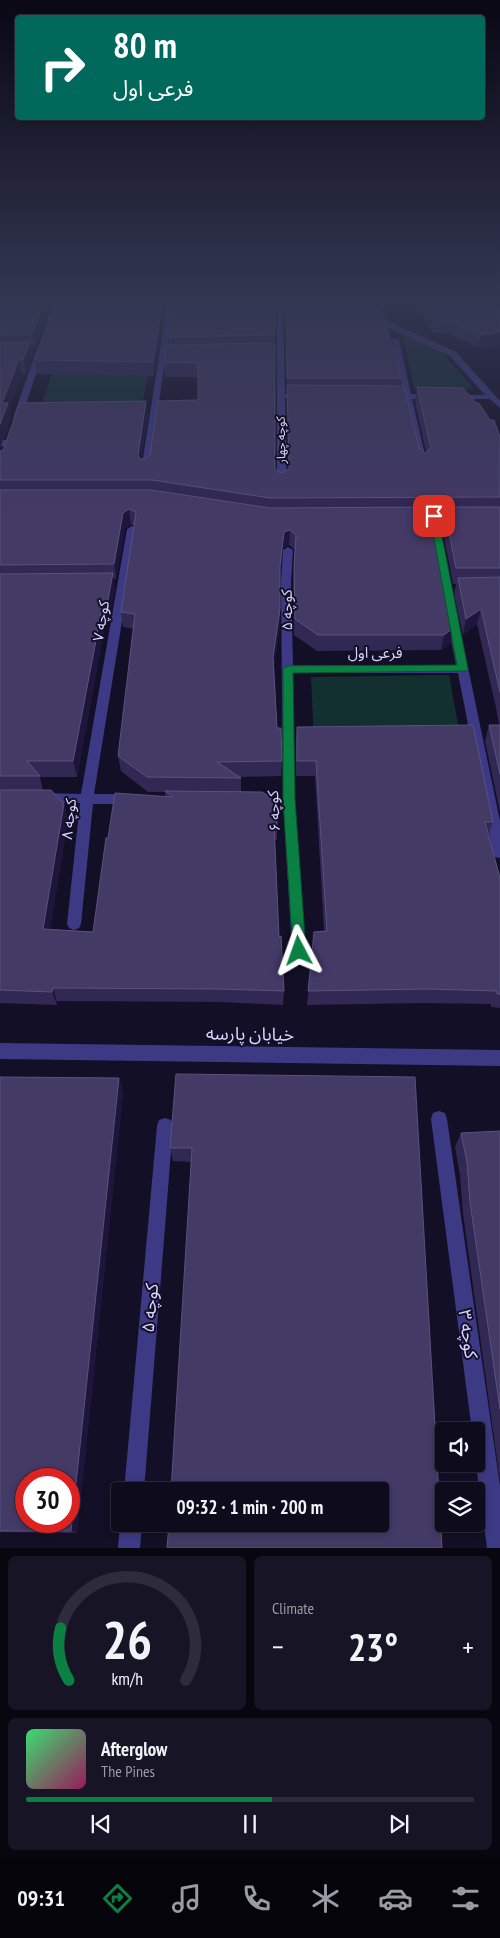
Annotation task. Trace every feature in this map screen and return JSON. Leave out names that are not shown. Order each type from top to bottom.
[{"type":"street","points":[[14,425],[33,372]]},
{"type":"street","points":[[145,470],[159,372]]},
{"type":"street","name":"کوچه چهار","points":[[278,372],[282,484]]},
{"type":"street","points":[[402,372],[423,463]]},
{"type":"street","points":[[470,372],[500,406]]},
{"type":"street","points":[[280,396],[310,396]]},
{"type":"street","points":[[379,396],[436,396]]},
{"type":"street","points":[[445,396],[492,397]]},
{"type":"street","points":[[434,516],[451,589],[463,669],[500,853]]},
{"type":"street","points":[[405,517],[472,516]]},
{"type":"street","name":"کوچه ۷","points":[[100,718],[118,584],[132,529]]},
{"type":"street","name":"کوچه ۵","points":[[288,550],[286,582],[288,669]]},
{"type":"street","name":"فرعی اول","points":[[288,669],[463,669]]},
{"type":"street","name":"کوچه ۶","points":[[288,669],[284,800],[299,951]]},
{"type":"street","name":"کوچه ۸","points":[[74,924],[87,798],[100,718]]},
{"type":"street","points":[[29,798],[144,799]]},
{"type":"street","name":"خیابان پارسه","points":[[0,1050],[500,1058]]},
{"type":"street","name":"کوچه ۳","points":[[439,1120],[498,1548]]},
{"type":"street","name":"کوچه ۵","points":[[135,1482],[165,1126]]},
{"type":"street","points":[[129,1548],[130,1532]]},
{"type":"green space","points":[[411,372],[460,372],[474,388],[467,390],[414,389]]},
{"type":"green space","points":[[52,374],[148,375],[140,417],[37,417]]},
{"type":"green space","points":[[449,675],[461,741],[314,742],[311,677]]},
{"type":"building","points":[[0,372],[14,372],[2,403],[8,403],[0,424]]},
{"type":"building","points":[[198,372],[275,372],[275,469],[281,473],[289,469],[287,385],[404,386],[419,448],[425,453],[431,448],[417,387],[463,388],[476,403],[479,403],[490,420],[494,420],[500,437],[500,497],[270,498],[152,480],[0,480],[0,451],[3,450],[20,403],[146,401],[138,455],[140,459],[145,459],[150,455],[158,401],[198,400]]},
{"type":"building","points":[[287,372],[399,372],[401,378],[287,378]]},
{"type":"building","points":[[0,490],[151,490],[270,508],[431,507],[453,628],[444,635],[318,635],[295,619],[294,566],[296,535],[290,530],[284,532],[280,566],[280,609],[273,657],[277,728],[281,728],[282,761],[217,762],[241,778],[147,777],[118,756],[135,614],[121,612],[136,512],[129,509],[123,513],[114,564],[0,565]]},
{"type":"building","points":[[444,507],[500,507],[500,568],[456,568]]},
{"type":"building","points":[[113,573],[106,610],[102,609],[73,761],[27,761],[40,776],[0,776],[0,574]]},
{"type":"building","points":[[500,577],[500,692],[481,609],[466,619],[458,578]]},
{"type":"building","points":[[473,725],[493,822],[485,822],[500,878],[500,994],[497,994],[497,991],[428,989],[308,991],[314,932],[327,931],[316,761],[297,761],[297,727]]},
{"type":"building","points":[[489,725],[500,725],[500,774]]},
{"type":"building","points":[[0,790],[51,790],[64,804],[43,929],[93,932],[106,838],[108,838],[115,793],[173,797],[165,791],[262,792],[277,801],[277,825],[274,825],[279,937],[281,936],[284,991],[53,988],[52,992],[0,990]]},
{"type":"building","points":[[176,1074],[415,1077],[435,1426],[435,1472],[438,1472],[438,1482],[435,1482],[435,1532],[441,1532],[442,1548],[167,1548],[168,1532],[389,1532],[389,1482],[172,1482],[192,1148],[170,1148]]},
{"type":"building","points":[[0,1077],[119,1078],[78,1468],[15,1468],[15,1531],[0,1531]]},
{"type":"building","points":[[500,1131],[500,1409],[470,1202],[467,1162],[461,1133]]},
{"type":"route","points":[[299,951],[289,800],[288,669],[463,669],[439,552],[434,516]]}]
